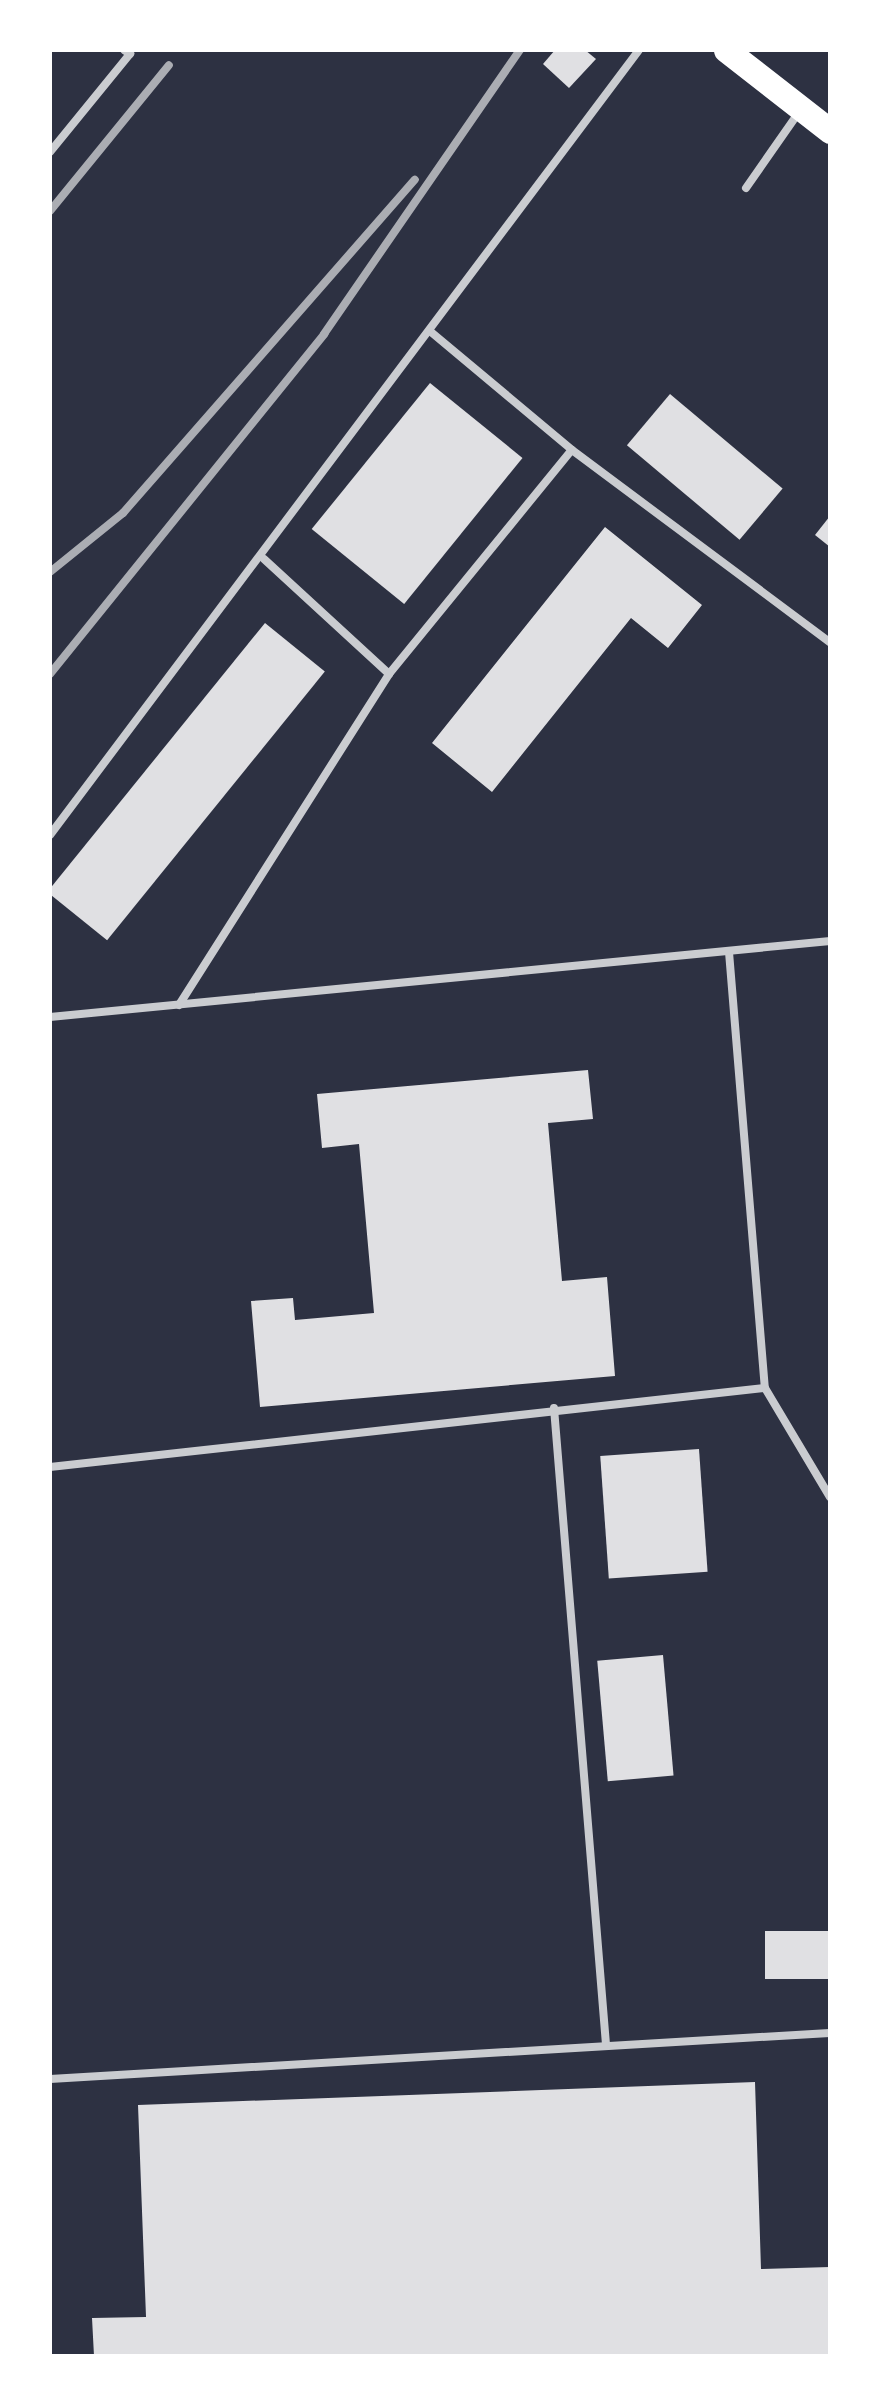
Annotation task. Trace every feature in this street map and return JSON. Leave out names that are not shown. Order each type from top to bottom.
[{"type":"main road","points":[[726,50],[830,131]]},
{"type":"lane","points":[[50,152],[130,54],[124,50]]},
{"type":"lane","points":[[50,835],[264,559],[640,50]]},
{"type":"lane","points":[[746,188],[802,108]]},
{"type":"lane","points":[[431,332],[572,450],[830,642]]},
{"type":"lane","points":[[179,1005],[389,674],[572,450]]},
{"type":"lane","points":[[264,559],[389,674]]},
{"type":"lane","points":[[50,1017],[830,942]]},
{"type":"lane","points":[[729,952],[766,1388],[830,1497]]},
{"type":"lane","points":[[50,1467],[554,1408],[766,1388]]},
{"type":"lane","points":[[554,1408],[606,2045]]},
{"type":"lane","points":[[50,2079],[830,2033]]},
{"type":"building","points":[[555,50],[585,50],[596,59],[569,88],[543,64]]},
{"type":"building","points":[[430,383],[522,458],[404,604],[312,529]]},
{"type":"building","points":[[670,394],[783,488],[740,540],[627,445]]},
{"type":"building","points":[[830,516],[830,547],[815,535]]},
{"type":"building","points":[[605,527],[702,605],[668,648],[631,618],[492,792],[432,743]]},
{"type":"building","points":[[265,623],[325,671],[107,940],[50,894],[50,889]]},
{"type":"building","points":[[588,1070],[593,1119],[548,1123],[562,1281],[607,1277],[615,1376],[260,1407],[251,1301],[293,1298],[295,1320],[374,1313],[359,1144],[322,1148],[317,1094]]},
{"type":"building","points":[[699,1449],[708,1572],[609,1579],[600,1456]]},
{"type":"building","points":[[663,1655],[674,1776],[608,1781],[597,1661]]},
{"type":"building","points":[[765,1931],[830,1931],[830,1979],[765,1979]]},
{"type":"building","points":[[755,2082],[761,2269],[830,2267],[830,2356],[94,2356],[92,2318],[146,2317],[138,2105]]},
{"type":"railway","points":[[50,674],[324,334],[520,50]]},
{"type":"railway","points":[[50,211],[169,65]]},
{"type":"railway","points":[[50,572],[123,513],[415,180]]}]
